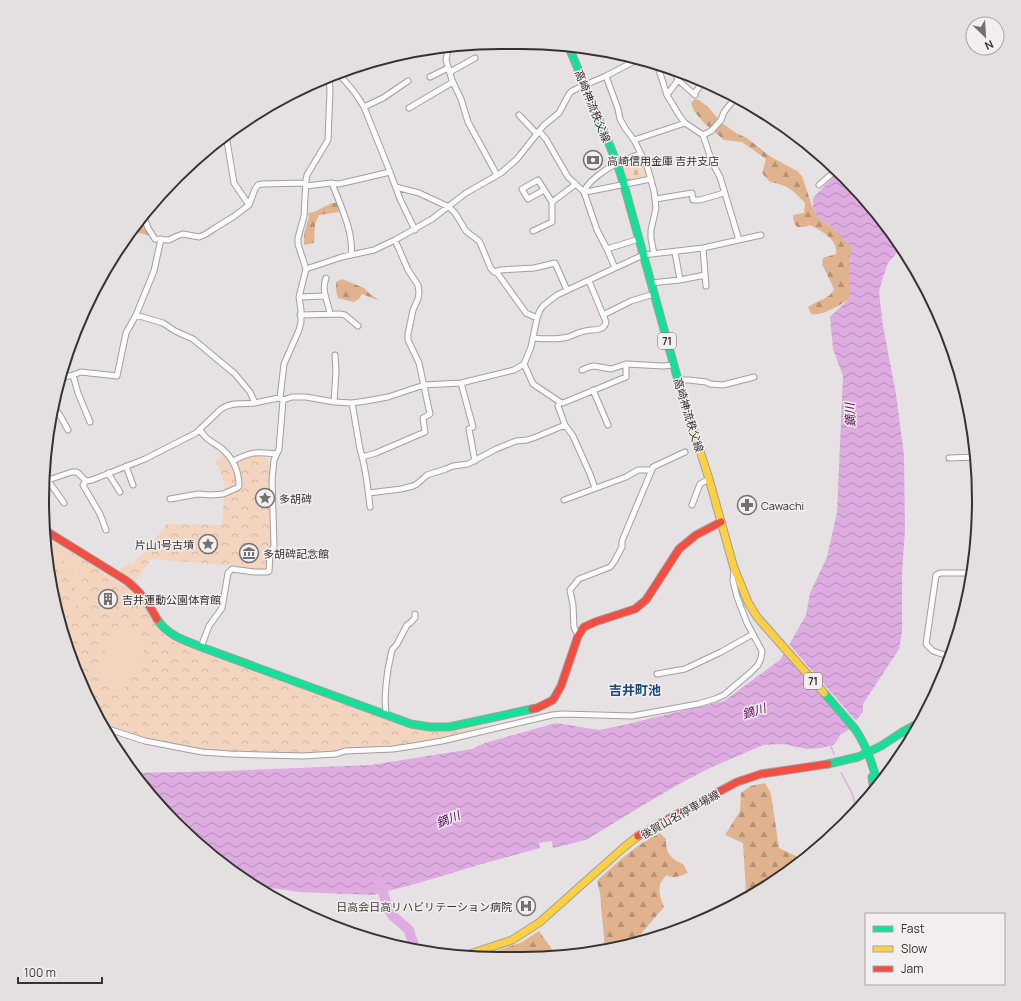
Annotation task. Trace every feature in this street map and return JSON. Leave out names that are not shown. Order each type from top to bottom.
[{"type":"main road","name":"高崎神流秩父線","points":[[571,52],[617,163],[678,380],[709,479],[734,568],[748,602],[757,617],[771,634],[855,729],[868,753],[876,778]]},
{"type":"main road","points":[[50,534],[127,581],[138,590],[160,623],[172,634],[201,648],[417,726],[443,728],[537,708],[553,700],[562,686],[578,636],[584,627],[635,609],[646,600],[679,549],[696,535],[721,522]]},
{"type":"main road","name":"後賀山名停車場線","points":[[478,951],[512,940],[540,922],[623,848],[639,836],[737,782],[761,774],[858,757],[868,753],[911,727]]},
{"type":"main road","name":"高崎神流秩父線","points":[[868,753],[873,783]]},
{"type":"street","points":[[447,52],[446,60],[453,82],[462,99],[468,122],[497,175]]},
{"type":"street","points":[[430,77],[475,58]]},
{"type":"street","points":[[306,269],[342,257],[374,250],[415,230],[466,193],[497,175],[517,159],[544,125],[559,113],[572,91],[631,63]]},
{"type":"street","points":[[659,71],[667,95],[679,115],[685,123],[703,135],[712,162],[720,177],[739,240]]},
{"type":"street","points":[[606,76],[620,119],[634,140],[647,166],[651,179],[656,199],[651,238],[654,254]]},
{"type":"street","points":[[677,77],[678,80],[695,94],[701,87]]},
{"type":"street","points":[[342,78],[349,84],[364,107],[400,199],[415,230]]},
{"type":"street","points":[[667,95],[678,80]]},
{"type":"street","points":[[364,107],[383,98],[408,81]]},
{"type":"street","points":[[201,648],[209,626],[222,608],[228,573],[230,570],[254,572],[269,571],[270,553],[274,546],[272,480],[274,460],[279,449],[284,364],[301,322],[299,297],[306,269],[298,244],[298,238],[304,216],[307,175],[328,140],[329,82]]},
{"type":"street","points":[[410,108],[453,82]]},
{"type":"street","points":[[703,135],[711,130],[721,120],[724,112],[732,102]]},
{"type":"street","points":[[519,115],[546,139],[568,177],[584,192],[597,230],[615,268]]},
{"type":"street","points":[[634,140],[685,123]]},
{"type":"street","points":[[227,141],[234,183],[249,205]]},
{"type":"street","points":[[584,192],[584,189],[593,180],[606,170],[617,163],[640,154]]},
{"type":"street","points":[[146,222],[155,238],[169,240],[183,234],[199,237],[233,217],[249,205],[258,185],[339,184],[390,172]]},
{"type":"street","points":[[819,185],[832,174]]},
{"type":"street","points":[[584,192],[651,179]]},
{"type":"street","points":[[332,183],[348,225],[352,247],[351,255]]},
{"type":"street","points":[[552,202],[576,184]]},
{"type":"street","points":[[396,187],[419,193],[448,207],[455,213],[466,231],[479,241],[489,265],[494,272],[498,274],[526,313],[536,318]]},
{"type":"street","points":[[533,231],[552,222],[552,202],[544,190]]},
{"type":"street","points":[[656,199],[692,193],[693,200],[700,200],[724,193]]},
{"type":"street","points":[[86,481],[92,480],[145,458],[196,433],[221,409],[231,404],[255,403],[292,397],[306,397],[334,402],[352,403],[377,400],[424,385],[461,383],[514,370],[524,364],[531,347],[536,318],[544,305],[567,290],[643,255],[703,248],[761,235]]},
{"type":"street","points":[[66,377],[81,372],[117,376],[126,333],[136,315],[154,271],[161,239]]},
{"type":"street","points":[[607,249],[639,239]]},
{"type":"street","points":[[362,457],[376,453],[425,432],[423,418],[430,414],[419,363],[408,340],[413,310],[418,299],[418,285],[408,270],[395,240]]},
{"type":"street","points":[[703,248],[706,286]]},
{"type":"street","points":[[675,252],[680,280]]},
{"type":"street","points":[[494,272],[500,270],[534,268],[555,263],[567,290]]},
{"type":"street","points":[[651,283],[680,280],[705,275]]},
{"type":"street","points":[[326,278],[323,284],[330,314]]},
{"type":"street","points":[[533,338],[567,337],[586,331],[603,328],[606,322],[589,281]]},
{"type":"street","points":[[603,315],[631,301],[654,294]]},
{"type":"street","points":[[299,297],[325,296]]},
{"type":"street","points":[[300,315],[340,314],[345,315],[358,326]]},
{"type":"street","points":[[136,315],[162,323],[175,332],[193,339],[235,374],[250,392],[255,403]]},
{"type":"street","points":[[334,355],[336,372],[334,402]]},
{"type":"street","points":[[524,364],[533,384],[560,402],[563,402],[626,377],[626,364]]},
{"type":"street","points":[[582,370],[594,366],[611,369],[626,364],[663,366],[674,365]]},
{"type":"street","points":[[73,375],[90,422]]},
{"type":"street","points":[[678,380],[690,380],[723,385],[754,377]]},
{"type":"street","points":[[461,383],[473,427],[468,429],[475,461]]},
{"type":"street","points":[[593,390],[608,425]]},
{"type":"street","points":[[560,402],[558,406],[565,425],[573,436],[595,488]]},
{"type":"street","points":[[352,403],[369,493],[370,507]]},
{"type":"street","points":[[58,413],[68,430]]},
{"type":"street","points":[[369,493],[409,487],[417,484],[427,475],[446,470],[453,466],[468,464],[496,449],[516,441],[536,437],[565,425]]},
{"type":"street","points":[[170,499],[198,494],[223,494],[239,486],[233,460],[221,448],[207,439],[200,429]]},
{"type":"street","points":[[233,460],[243,455],[256,452],[276,454]]},
{"type":"street","points":[[578,636],[574,627],[573,605],[570,590],[579,579],[610,567],[622,547],[622,541],[653,467],[685,452]]},
{"type":"street","points":[[949,458],[970,457]]},
{"type":"street","points":[[126,466],[133,485]]},
{"type":"street","points":[[564,500],[626,477],[638,470],[652,470]]},
{"type":"street","points":[[50,479],[72,472],[77,472],[86,481]]},
{"type":"street","points":[[108,473],[120,492]]},
{"type":"street","points":[[692,505],[700,484],[709,479]]},
{"type":"street","points":[[86,481],[83,486],[100,514],[106,530]]},
{"type":"street","points":[[50,485],[64,503]]},
{"type":"street","points":[[111,730],[146,740],[202,752],[303,756],[336,754],[345,751],[393,749],[412,746],[442,741],[552,715],[632,716],[698,704],[724,695],[750,673],[760,662],[762,651],[747,623],[737,597],[734,581],[734,568]]},
{"type":"street","points":[[945,655],[933,651],[926,644],[936,575],[940,573],[966,573]]},
{"type":"street","points":[[386,714],[386,685],[392,650],[397,644],[407,625],[415,618],[415,614]]},
{"type":"street","points":[[656,674],[685,669],[721,652],[753,634]]},
{"type":"green space","points":[[695,99],[699,100],[708,107],[722,123],[736,133],[747,138],[771,157],[797,171],[802,176],[813,209],[818,217],[845,240],[851,248],[849,264],[849,299],[820,314],[811,314],[808,307],[826,298],[834,289],[822,264],[823,258],[836,254],[835,244],[828,236],[810,225],[805,227],[797,227],[794,223],[793,215],[804,213],[805,203],[790,189],[770,182],[762,173],[766,159],[742,142],[724,140],[704,123],[694,111],[691,103]]},
{"type":"green space","points":[[640,156],[649,176],[647,179],[627,183],[625,172],[621,163]]},
{"type":"green space","points":[[332,203],[337,203],[340,212],[319,215],[315,224],[314,243],[304,245],[304,234],[309,217],[308,213],[314,212]]},
{"type":"green space","points":[[146,221],[153,236],[137,233]]},
{"type":"green space","points":[[342,279],[364,288],[380,301],[362,294],[359,299],[354,302],[338,298],[336,282]]},
{"type":"green space","points":[[257,455],[265,456],[271,465],[272,545],[268,553],[265,571],[235,566],[151,559],[135,582],[120,571],[122,567],[124,568],[129,563],[132,565],[145,552],[167,524],[222,525],[224,495],[227,493],[216,460],[227,456],[236,463],[242,457]]},
{"type":"green space","points":[[51,539],[125,586],[139,600],[157,627],[171,641],[403,726],[424,731],[443,732],[482,726],[483,733],[443,742],[311,758],[234,757],[201,754],[141,741],[114,733],[83,673],[64,617],[58,589]]},
{"type":"green space","points":[[52,545],[85,565],[80,574],[83,588],[82,595],[75,608],[64,618],[63,610],[69,604],[72,598],[75,590],[75,583],[71,569],[59,558],[53,555]]},
{"type":"green space","points":[[120,623],[150,640],[122,692],[92,676]]},
{"type":"green space","points":[[765,783],[771,794],[779,848],[798,857],[746,892],[743,843],[725,835],[740,811],[741,793],[751,786]]},
{"type":"green space","points":[[660,833],[666,839],[669,854],[683,864],[688,873],[675,877],[667,875],[664,878],[661,882],[660,890],[664,907],[641,936],[605,944],[600,893],[597,881],[635,848]]},
{"type":"green space","points":[[539,931],[553,951],[495,952],[522,942]]},
{"type":"water","name":"鏑川","points":[[834,176],[860,203],[879,226],[897,252],[888,263],[879,292],[883,326],[896,394],[904,455],[905,530],[902,574],[902,631],[899,649],[863,704],[863,712],[848,730],[840,735],[833,745],[807,749],[783,744],[763,745],[710,768],[681,783],[586,840],[553,848],[552,841],[539,843],[540,848],[373,895],[300,892],[268,888],[226,859],[181,820],[140,773],[371,765],[472,749],[485,743],[556,723],[599,730],[724,701],[781,659],[806,615],[810,593],[827,557],[837,512],[843,376],[833,349],[830,317],[849,299],[849,264],[851,248],[845,240],[818,217],[813,209],[813,198]]},
{"type":"pier","points":[[788,643],[857,722],[850,730],[783,652]]},
{"type":"waterway","points":[[830,744],[834,754]]},
{"type":"waterway","points":[[841,773],[852,793],[855,804]]},
{"type":"waterway","points":[[378,881],[388,909],[393,916],[409,930],[413,943]]},
{"type":"traffic: fast","points":[[571,52],[617,163],[686,407]]},
{"type":"traffic: fast","points":[[157,619],[166,630],[188,642],[411,724],[430,727],[449,727],[532,709]]},
{"type":"traffic: fast","points":[[824,693],[859,735],[869,756],[876,778]]},
{"type":"traffic: fast","points":[[828,764],[858,757],[881,746],[911,727]]},
{"type":"traffic: fast","points":[[872,777],[873,782]]},
{"type":"traffic: slow","points":[[686,407],[709,479],[734,568],[748,602],[757,617],[824,693]]},
{"type":"traffic: slow","points":[[478,951],[512,940],[540,922],[638,836]]},
{"type":"traffic: jam","points":[[532,709],[553,700],[561,686],[578,636],[584,627],[635,609],[646,600],[679,549],[696,535],[721,522]]},
{"type":"traffic: jam","points":[[50,534],[127,581],[144,598],[157,619]]},
{"type":"traffic: jam","points":[[638,836],[737,782],[761,774],[828,764]]},
{"type":"place","name":"高崎信用金庫 吉井支店","points":[[593,160]]},
{"type":"place","name":"多胡碑","points":[[265,498]]},
{"type":"place","name":"Cawachi","points":[[747,505]]},
{"type":"place","name":"片山1号古墳","points":[[208,544]]},
{"type":"place","name":"多胡碑記念館","points":[[249,553]]},
{"type":"place","name":"吉井運動公園体育館","points":[[108,599]]},
{"type":"place","name":"日高会日高リハビリテーション病院","points":[[526,906]]},
{"type":"district","name":"吉井町池","points":[[635,690]]}]
